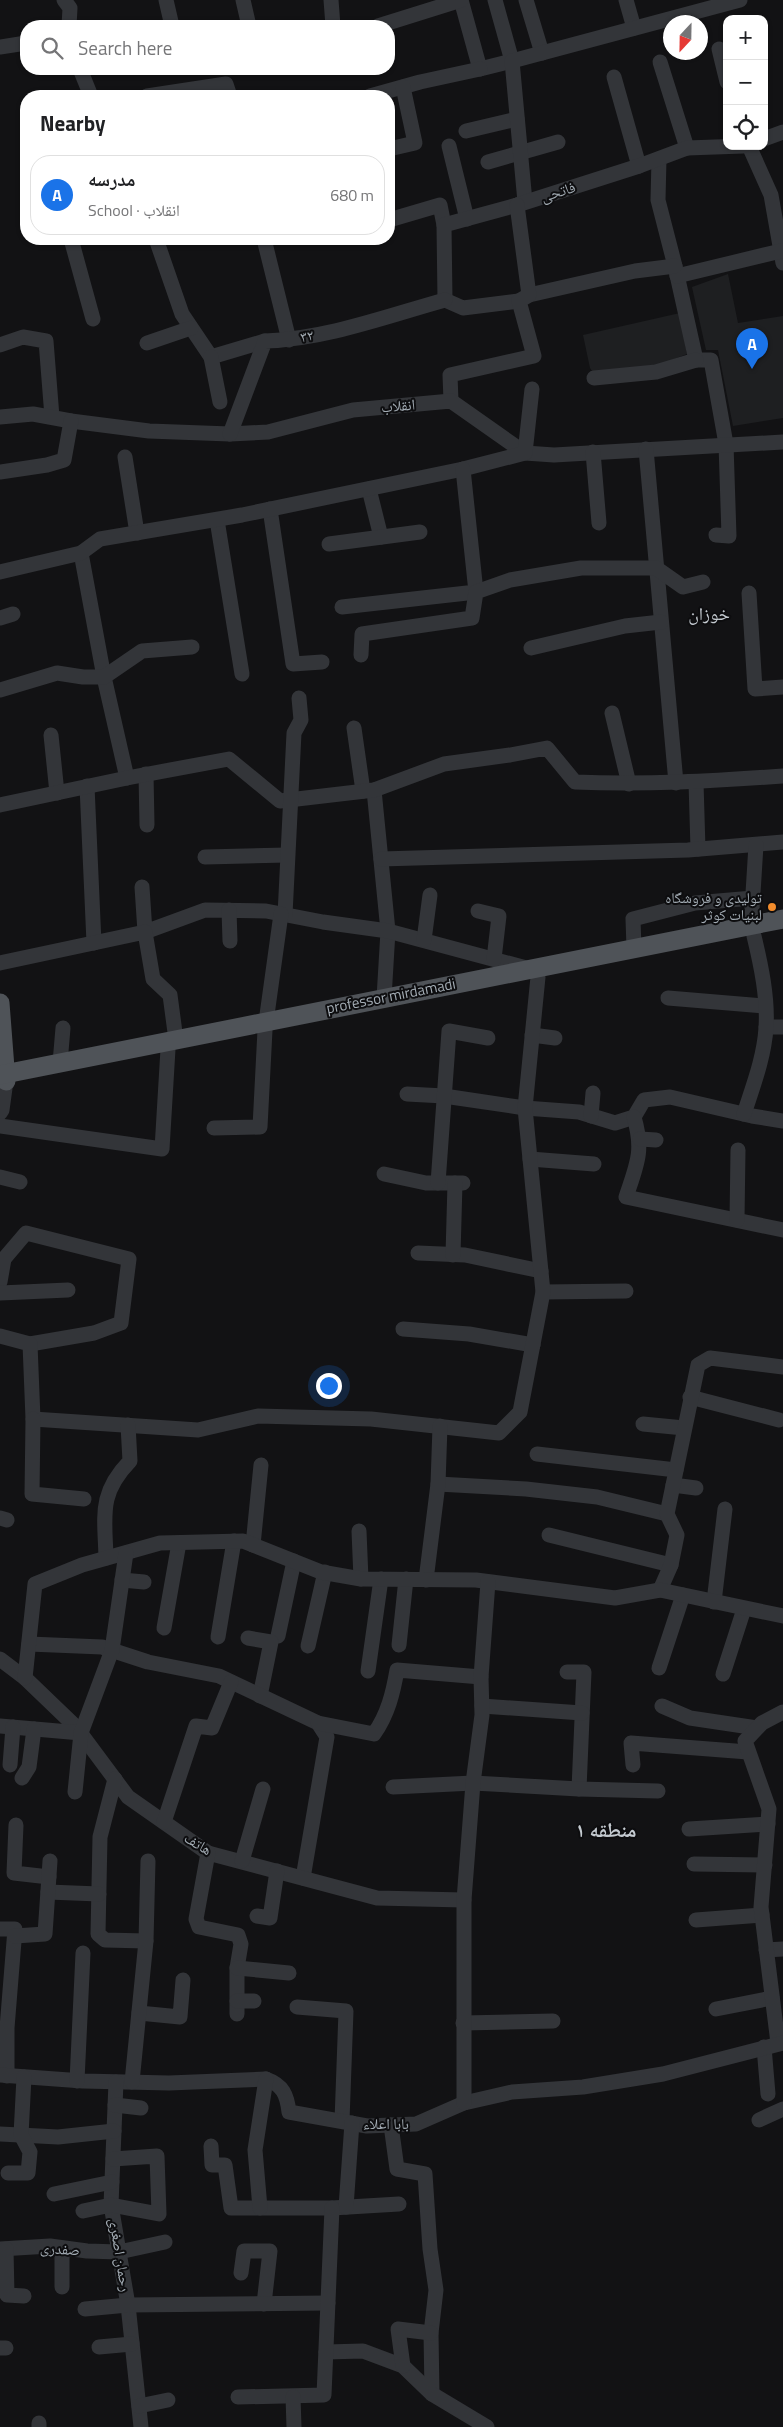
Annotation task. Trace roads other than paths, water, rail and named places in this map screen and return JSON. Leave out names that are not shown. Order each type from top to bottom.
[{"type":"main road","name":"professor mirdamadi","points":[[3,1078],[753,930],[783,918]]},
{"type":"main road","name":"professor mirdamadi","points":[[534,973],[634,948],[753,930],[783,930]]},
{"type":"main road","points":[[0,1003],[3,1078]]},
{"type":"main road","name":"professor mirdamadi","points":[[3,1078],[60,1062],[172,1044]]},
{"type":"street","points":[[64,0],[70,8],[69,20]]},
{"type":"street","points":[[167,0],[171,20]]},
{"type":"street","points":[[244,0],[248,20]]},
{"type":"street","points":[[331,0],[333,20]]},
{"type":"street","points":[[395,21],[461,0],[480,69]]},
{"type":"street","points":[[495,0],[512,61],[521,154],[524,298],[534,356],[450,375],[451,401],[525,453]]},
{"type":"street","points":[[526,0],[542,53]]},
{"type":"street","points":[[626,0],[634,28]]},
{"type":"street","points":[[392,90],[512,61],[634,28],[689,7],[740,0]]},
{"type":"street","points":[[0,47],[20,44]]},
{"type":"street","points":[[719,49],[723,66]]},
{"type":"street","points":[[660,62],[687,148]]},
{"type":"street","points":[[82,75],[89,90]]},
{"type":"street","points":[[614,77],[639,166]]},
{"type":"street","points":[[186,90],[226,84],[228,90]]},
{"type":"street","points":[[395,148],[415,143],[403,87]]},
{"type":"street","points":[[466,132],[517,119]]},
{"type":"street","points":[[768,138],[783,132]]},
{"type":"street","points":[[488,162],[558,142]]},
{"type":"street","points":[[449,146],[467,218]]},
{"type":"street","name":"فاتحی","points":[[444,225],[521,204],[639,166],[687,148],[723,147]]},
{"type":"street","points":[[395,218],[440,205],[444,225],[445,300],[464,308],[524,298],[635,271],[676,271],[782,251],[771,195],[751,150]]},
{"type":"street","points":[[659,159],[658,200],[696,360]]},
{"type":"street","points":[[73,245],[93,319]]},
{"type":"street","points":[[158,245],[182,314],[211,357],[220,402]]},
{"type":"street","points":[[265,245],[289,340]]},
{"type":"street","name":"۳۲","points":[[211,357],[265,340],[289,340],[353,326],[445,300]]},
{"type":"street","points":[[147,343],[191,328]]},
{"type":"street","points":[[1,340],[23,337],[46,341],[52,417]]},
{"type":"street","points":[[230,434],[265,340]]},
{"type":"street","points":[[594,378],[656,372],[696,360],[711,360],[726,444],[729,536],[716,535]]},
{"type":"street","points":[[525,453],[532,389]]},
{"type":"street","name":"انقلاب","points":[[0,417],[33,414],[149,431],[230,434],[268,432],[353,410],[451,401]]},
{"type":"street","points":[[0,472],[47,465],[64,460],[71,421]]},
{"type":"street","points":[[0,572],[81,554],[100,539],[217,520],[463,469],[525,453],[554,455],[783,442]]},
{"type":"street","points":[[646,449],[676,783]]},
{"type":"street","points":[[593,452],[599,523]]},
{"type":"street","points":[[124,457],[137,533]]},
{"type":"street","points":[[361,655],[362,634],[472,618],[476,592],[463,469]]},
{"type":"street","points":[[369,489],[381,537]]},
{"type":"street","points":[[270,509],[293,664],[322,662]]},
{"type":"street","points":[[217,520],[242,674]]},
{"type":"street","points":[[329,544],[420,532]]},
{"type":"street","points":[[81,554],[104,677],[127,778]]},
{"type":"street","points":[[342,607],[476,592],[510,580],[580,568],[656,568],[683,587],[703,582]]},
{"type":"street","points":[[749,593],[755,689],[783,687]]},
{"type":"street","points":[[531,648],[625,626],[661,622]]},
{"type":"street","points":[[0,690],[57,673],[83,677],[104,677],[142,651],[192,647]]},
{"type":"street","points":[[214,1128],[260,1127],[265,1026],[283,914],[294,733],[300,720],[299,698]]},
{"type":"street","points":[[612,713],[629,784]]},
{"type":"street","points":[[354,728],[369,791],[381,859],[388,930],[385,1002]]},
{"type":"street","points":[[51,735],[57,793]]},
{"type":"street","points":[[0,805],[146,774],[229,759],[280,800],[369,791],[444,764],[547,748],[575,782],[676,783],[783,776]]},
{"type":"street","points":[[146,774],[147,825]]},
{"type":"street","points":[[696,782],[698,849]]},
{"type":"street","points":[[87,786],[94,943]]},
{"type":"street","points":[[381,859],[698,849],[783,842]]},
{"type":"street","points":[[744,1114],[759,1070],[766,1027],[760,963],[753,930],[756,845]]},
{"type":"street","points":[[205,856],[287,855]]},
{"type":"street","points":[[0,1126],[162,1149],[172,1044],[170,995],[153,979],[145,932],[142,887]]},
{"type":"street","points":[[424,940],[430,895]]},
{"type":"street","points":[[634,948],[633,919],[695,903],[753,898]]},
{"type":"street","points":[[0,963],[145,932],[205,910],[229,910],[266,911],[323,922],[388,930],[494,959],[534,973],[532,1035],[525,1108],[544,1292],[520,1412],[499,1432],[371,1419],[258,1416],[198,1430],[33,1419]]},
{"type":"street","points":[[229,910],[230,941]]},
{"type":"street","points":[[478,911],[499,916],[494,959]]},
{"type":"street","points":[[668,998],[765,1006]]},
{"type":"street","points":[[766,1027],[783,1027]]},
{"type":"street","points":[[60,1062],[62,1028]]},
{"type":"street","points":[[438,1183],[449,1032],[488,1038]]},
{"type":"street","points":[[532,1035],[555,1038]]},
{"type":"street","points":[[0,1113],[2,1110],[3,1078]]},
{"type":"street","points":[[591,1116],[593,1093]]},
{"type":"street","points":[[407,1094],[444,1096],[525,1108],[579,1112],[615,1123],[634,1117],[644,1100],[670,1097],[783,1121]]},
{"type":"street","points":[[634,1117],[648,1139],[626,1196],[783,1230]]},
{"type":"street","points":[[737,1220],[738,1150]]},
{"type":"street","points":[[530,1159],[594,1164]]},
{"type":"street","points":[[384,1174],[426,1183],[459,1183],[453,1255]]},
{"type":"street","points":[[0,1177],[20,1182]]},
{"type":"street","points":[[0,1282],[4,1259],[26,1233],[129,1259],[120,1323],[94,1333],[30,1344],[0,1336]]},
{"type":"street","points":[[418,1253],[465,1255],[541,1271]]},
{"type":"street","points":[[0,1293],[68,1290]]},
{"type":"street","points":[[544,1292],[626,1291]]},
{"type":"street","points":[[403,1329],[469,1334],[533,1345]]},
{"type":"street","points":[[30,1344],[33,1419],[32,1494],[84,1499]]},
{"type":"street","points":[[660,1590],[670,1565],[678,1535],[668,1514],[690,1397],[698,1365],[710,1358],[783,1367]]},
{"type":"street","points":[[690,1397],[779,1420]]},
{"type":"street","points":[[643,1424],[684,1428]]},
{"type":"street","points":[[106,1558],[105,1503],[115,1477],[130,1461],[128,1425]]},
{"type":"street","points":[[426,1580],[438,1484],[440,1426]]},
{"type":"street","points":[[537,1454],[676,1470]]},
{"type":"street","points":[[252,1545],[261,1465]]},
{"type":"street","points":[[438,1484],[526,1489],[597,1497],[668,1514]]},
{"type":"street","points":[[673,1485],[696,1488]]},
{"type":"street","points":[[714,1602],[725,1509]]},
{"type":"street","points":[[359,1531],[361,1579]]},
{"type":"street","points":[[549,1536],[670,1565]]},
{"type":"street","points":[[25,1678],[35,1584],[82,1565],[160,1544],[243,1541],[325,1572],[361,1579],[488,1582],[615,1598],[660,1590],[783,1616]]},
{"type":"street","points":[[218,1637],[234,1542]]},
{"type":"street","points":[[164,1628],[179,1543]]},
{"type":"street","points":[[75,1792],[81,1733],[112,1650],[126,1553]]},
{"type":"street","points":[[278,1636],[294,1561]]},
{"type":"street","points":[[308,1646],[325,1572]]},
{"type":"street","points":[[368,1671],[381,1579]]},
{"type":"street","points":[[399,1645],[406,1579]]},
{"type":"street","points":[[122,1580],[144,1582]]},
{"type":"street","points":[[464,2103],[464,1900],[473,1783],[482,1706],[481,1677],[488,1582]]},
{"type":"street","points":[[658,1668],[683,1595]]},
{"type":"street","points":[[723,1674],[744,1608]]},
{"type":"street","points":[[248,1638],[271,1642],[260,1696]]},
{"type":"street","points":[[29,1644],[102,1646],[148,1662],[219,1676],[318,1723],[374,1734],[384,1720],[397,1670],[481,1677]]},
{"type":"street","name":"هاتف","points":[[0,1659],[25,1678],[81,1733],[128,1797],[208,1852],[377,1898],[464,1900]]},
{"type":"street","points":[[567,1672],[584,1672],[579,1790]]},
{"type":"street","points":[[164,1822],[196,1726],[212,1728],[231,1682]]},
{"type":"street","points":[[482,1706],[582,1713]]},
{"type":"street","points":[[662,1706],[690,1718],[757,1728]]},
{"type":"street","points":[[768,2094],[775,2044],[772,1998],[762,1915],[769,1809],[745,1741],[762,1722],[783,1712]]},
{"type":"street","points":[[303,1878],[327,1737],[318,1723]]},
{"type":"street","points":[[10,1765],[7,1727],[81,1733]]},
{"type":"street","points":[[22,1778],[29,1767],[34,1729]]},
{"type":"street","points":[[633,1765],[631,1743],[748,1752]]},
{"type":"street","points":[[115,1779],[100,1837],[98,1934],[105,1940],[146,1941]]},
{"type":"street","points":[[393,1787],[473,1783],[579,1790],[658,1791]]},
{"type":"street","points":[[242,1861],[263,1789]]},
{"type":"street","points":[[689,1829],[768,1824]]},
{"type":"street","points":[[16,1826],[14,1873],[48,1884],[98,1894]]},
{"type":"street","points":[[208,1852],[196,1919],[199,1927],[206,1930],[238,1935],[241,1944],[237,1968],[237,2007],[254,2001]]},
{"type":"street","points":[[15,1936],[45,1934],[50,1861]]},
{"type":"street","points":[[132,2082],[146,1941],[148,1861]]},
{"type":"street","points":[[694,1864],[765,1865]]},
{"type":"street","points":[[257,1916],[270,1918],[277,1871]]},
{"type":"street","points":[[696,1920],[762,1915]]},
{"type":"street","points":[[0,1929],[15,1929],[3,2075],[77,2081],[169,2083],[266,2079],[255,2150],[260,2208]]},
{"type":"street","points":[[766,1950],[783,1949]]},
{"type":"street","points":[[77,2081],[82,1952]]},
{"type":"street","points":[[237,1968],[289,1973]]},
{"type":"street","points":[[139,2014],[180,2017],[182,1980]]},
{"type":"street","points":[[716,2009],[772,1998]]},
{"type":"street","points":[[238,2397],[324,2395],[328,2304],[347,2122],[346,2011],[297,2007]]},
{"type":"street","points":[[463,2023],[553,2021]]},
{"type":"street","name":"بابا اعلاء","points":[[266,2079],[278,2083],[287,2096],[290,2112],[367,2126],[416,2124],[464,2103],[512,2092],[583,2087],[663,2074],[775,2044]]},
{"type":"street","points":[[8,2173],[28,2173],[30,2152],[21,2135],[24,2077]]},
{"type":"street","name":"رحمان اصغری","points":[[116,2082],[111,2205],[128,2306],[141,2427]]},
{"type":"street","points":[[115,2105],[141,2108]]},
{"type":"street","points":[[759,2120],[783,2109]]},
{"type":"street","points":[[391,2125],[397,2169],[425,2174],[430,2249],[436,2290],[431,2333],[432,2394]]},
{"type":"street","points":[[0,2134],[58,2137],[114,2131]]},
{"type":"street","points":[[211,2146],[212,2165],[226,2164],[231,2208],[339,2208],[399,2204]]},
{"type":"street","points":[[83,2211],[111,2205],[160,2214],[157,2156],[113,2158]]},
{"type":"street","points":[[54,2194],[112,2182]]},
{"type":"street","name":"صفدری","points":[[3,2249],[50,2246],[119,2252],[165,2242]]},
{"type":"street","points":[[62,2248],[62,2286]]},
{"type":"street","points":[[3,2249],[7,2295],[24,2296]]},
{"type":"street","points":[[241,2274],[244,2251],[270,2251],[264,2304]]},
{"type":"street","points":[[85,2309],[128,2306],[328,2304]]},
{"type":"street","points":[[404,2366],[398,2329],[431,2333]]},
{"type":"street","points":[[99,2347],[132,2344]]},
{"type":"street","points":[[326,2352],[363,2351],[404,2366],[432,2394],[487,2427]]},
{"type":"street","points":[[293,2397],[294,2427]]},
{"type":"street","points":[[139,2406],[168,2400]]},
{"type":"place","name":"مدرسه","points":[[752,369]]},
{"type":"place","name":"تولیدی و فروشگاه لبنیات کوثر","points":[[772,907]]},
{"type":"district","name":"خوزان","points":[[709,614]]},
{"type":"district","name":"منطقه ۱","points":[[606,1830]]}]
